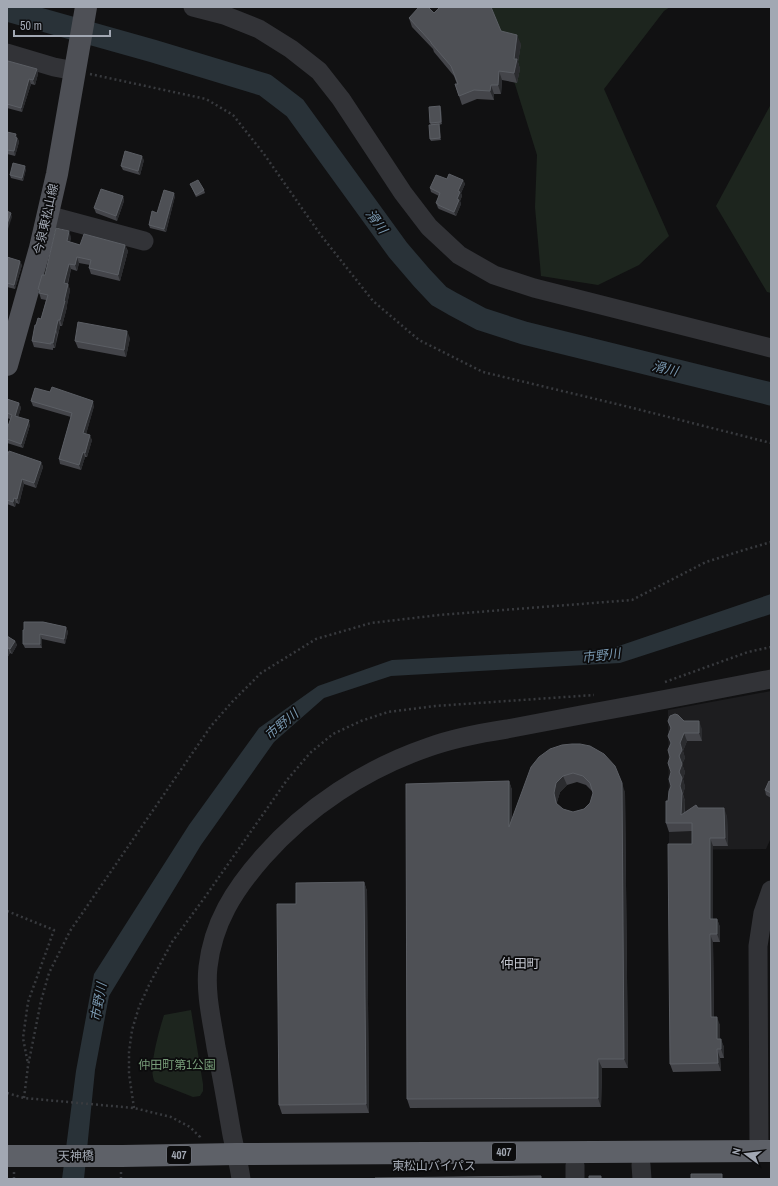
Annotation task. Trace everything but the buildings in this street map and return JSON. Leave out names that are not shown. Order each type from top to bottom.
[{"type":"highway","name":"東松山バイパス","points":[[239,1166],[767,1155]]},
{"type":"highway","name":"東松山バイパス","points":[[121,1162],[239,1166],[641,1172],[767,1155]]},
{"type":"highway","name":"407","points":[[7,1156],[31,1162]]},
{"type":"highway","name":"407","points":[[7,1168],[31,1162]]},
{"type":"highway","name":"天神橋","points":[[31,1162],[121,1162]]},
{"type":"main road","name":"今泉東松山線","points":[[7,365],[40,248],[57,174],[86,7]]},
{"type":"street","points":[[193,7],[224,15],[259,30],[291,49],[319,71],[341,100],[403,193],[429,227],[459,255],[494,275],[534,288],[771,348]]},
{"type":"street","points":[[7,52],[54,67],[75,71]]},
{"type":"street","points":[[47,215],[144,241]]},
{"type":"street","points":[[239,1166],[208,995],[208,969],[212,944],[218,925],[233,895],[249,873],[290,830],[332,795],[392,762],[429,747],[469,736],[771,679]]},
{"type":"street","points":[[767,1155],[758,946],[763,913],[771,890]]},
{"type":"path","points":[[75,71],[206,99],[233,116],[264,154],[320,234],[372,301],[419,340],[483,372],[771,443]]},
{"type":"path","points":[[24,1098],[28,1066],[41,1001],[49,973],[70,931],[211,726],[261,673],[316,639],[371,623],[438,615],[632,600],[706,562],[771,542]]},
{"type":"path","points":[[660,684],[748,652],[771,647]]},
{"type":"path","points":[[134,1108],[129,1074],[129,1052],[132,1030],[138,1007],[149,984],[172,942],[287,780],[310,753],[333,734],[361,721],[388,712],[435,706],[600,695]]},
{"type":"path","points":[[7,911],[54,930],[28,1002],[23,1038],[28,1066]]},
{"type":"path","points":[[7,1094],[24,1098],[134,1108],[171,1117],[190,1127],[200,1137],[200,1141]]},
{"type":"shaded area","points":[[771,691],[771,838],[766,849],[669,850],[668,710]]},
{"type":"green space","points":[[491,7],[670,7],[664,11],[604,89],[669,236],[639,265],[598,285],[541,276],[535,207],[537,155]]},
{"type":"green space","points":[[771,104],[771,293],[767,292],[716,206]]},
{"type":"green space","points":[[771,944],[771,1085],[770,1018]]},
{"type":"green space","name":"仲田町第1公園","points":[[191,1010],[203,1084],[203,1091],[200,1096],[193,1097],[155,1082],[152,1069],[155,1049],[164,1015]]},
{"type":"water","name":"市野川","points":[[771,594],[771,614],[620,663],[391,676],[324,698],[274,742],[201,845],[109,996],[95,1070],[84,1179],[62,1179],[76,1071],[94,974],[189,825],[259,728],[318,686],[392,660],[610,649]]},
{"type":"waterway","name":"滑川","points":[[7,10],[153,51],[265,85],[295,108],[398,250],[422,278],[439,296],[481,319],[524,333],[771,394]]},
{"type":"district","name":"仲田町","points":[[520,963]]}]
